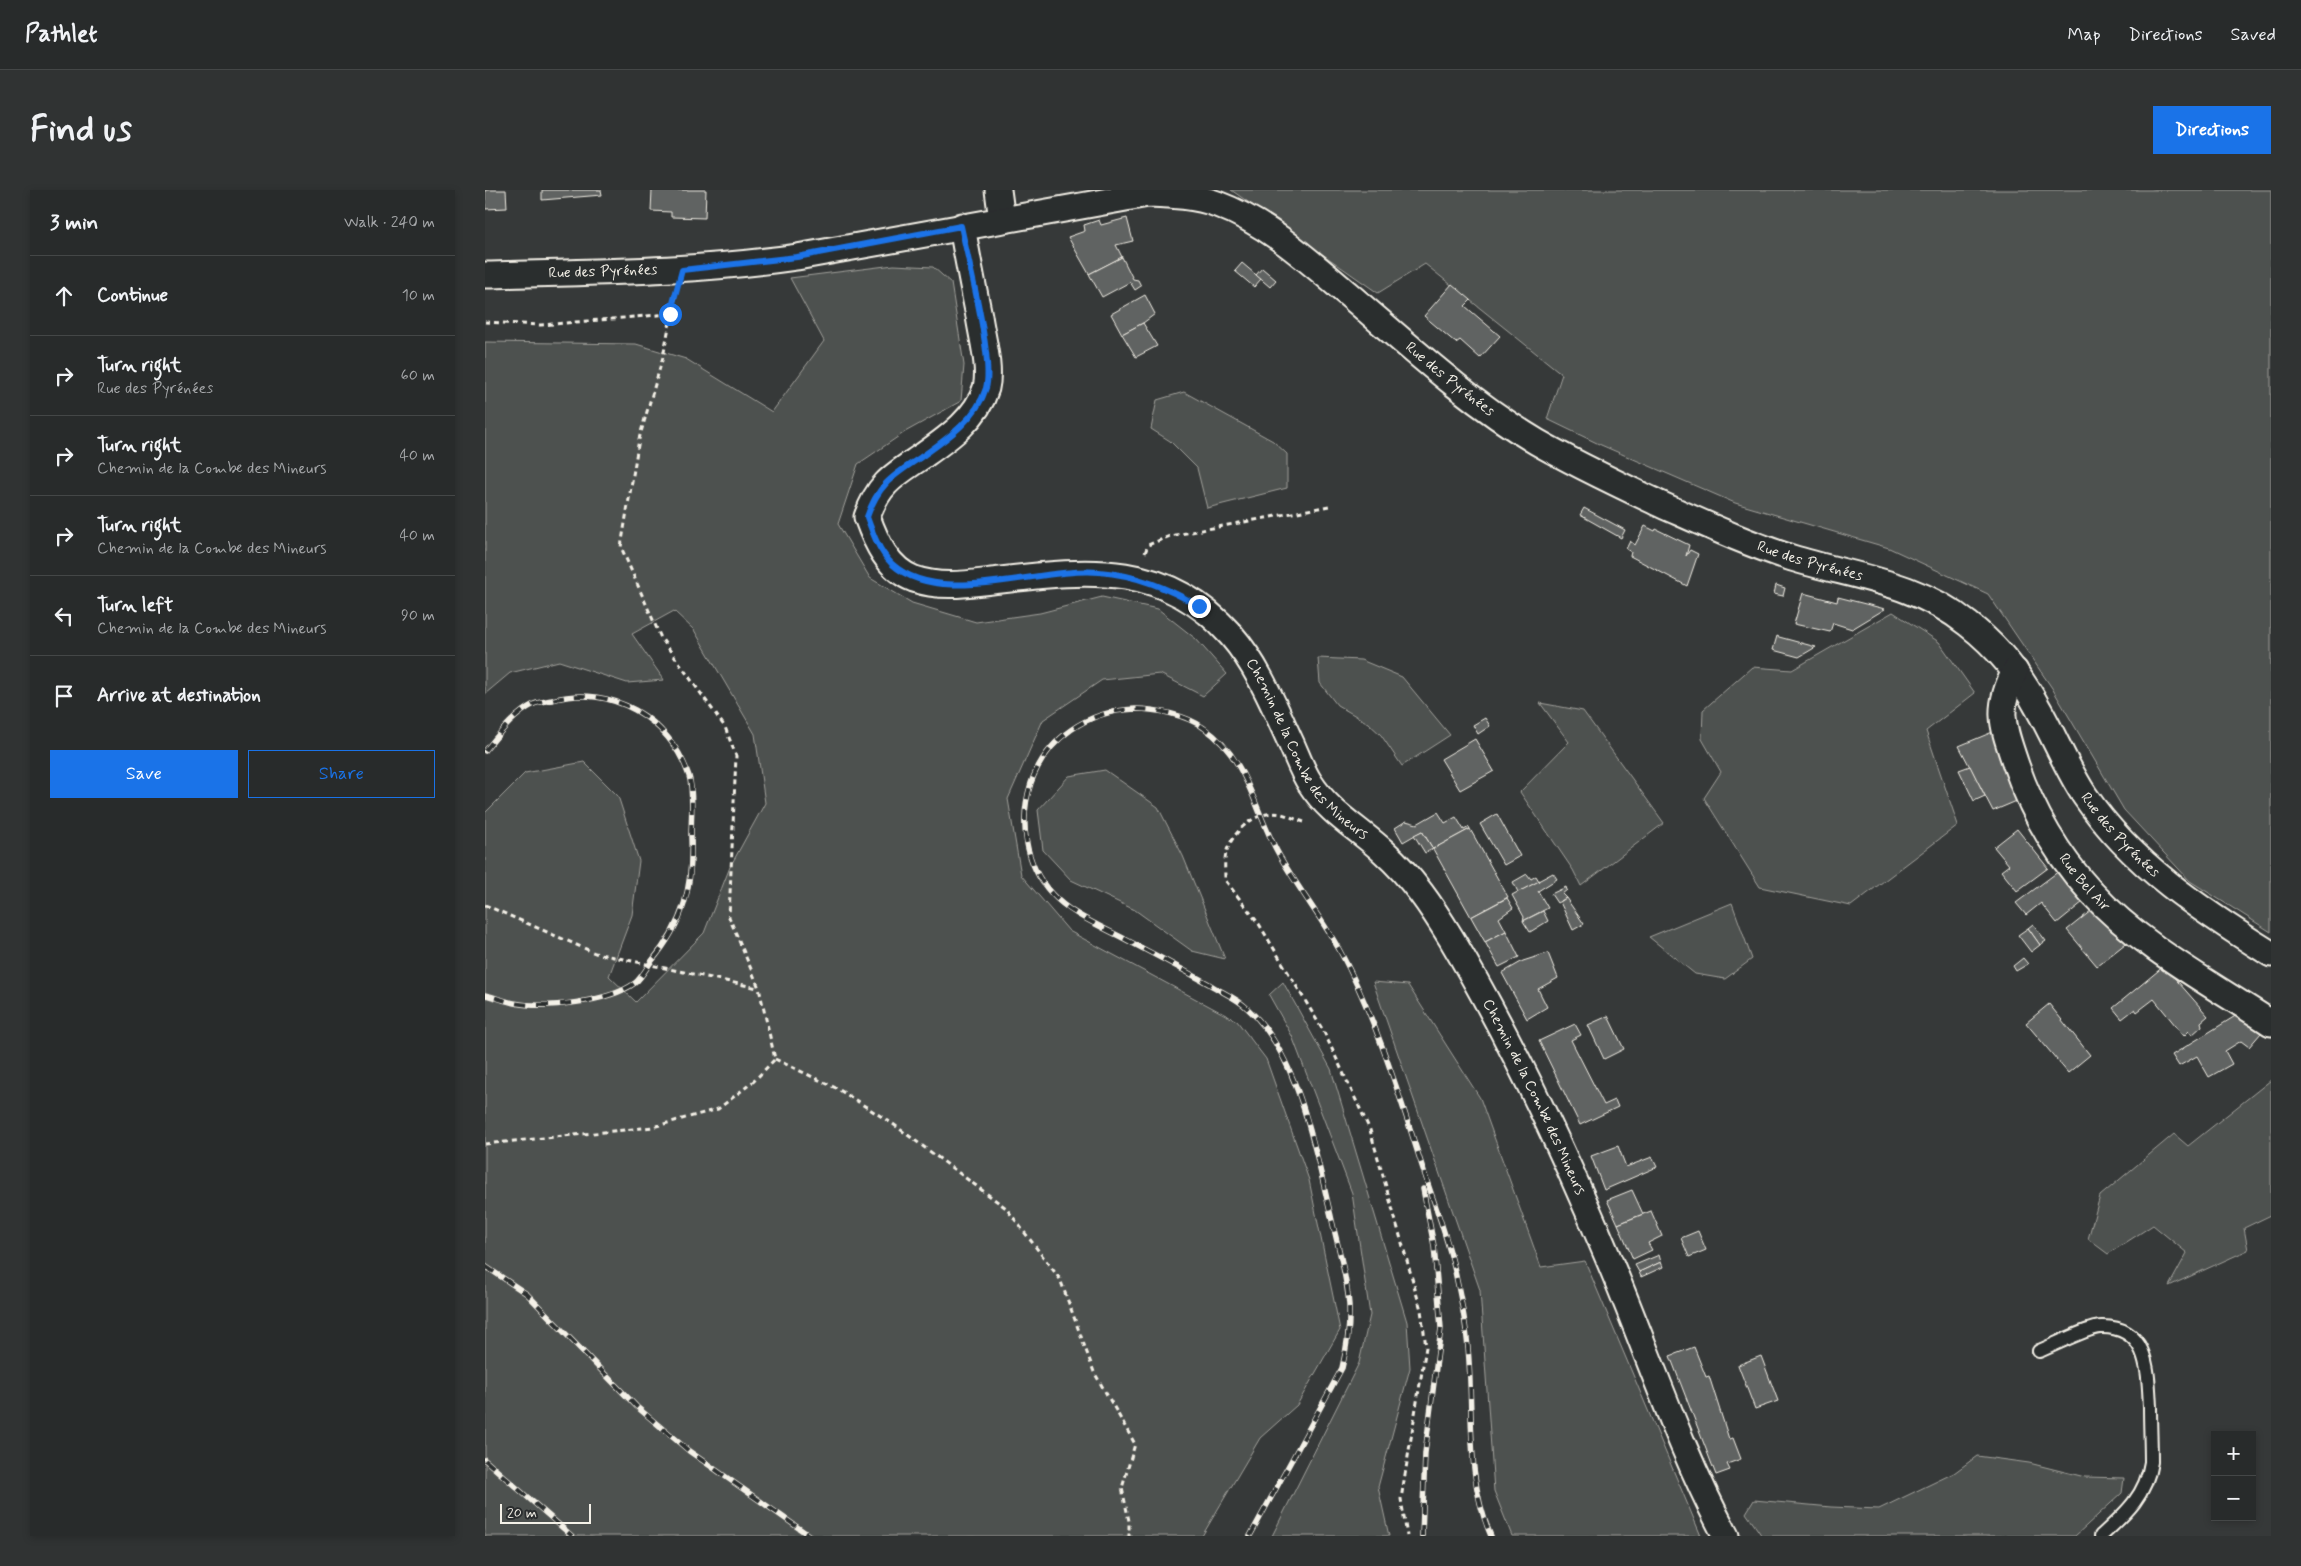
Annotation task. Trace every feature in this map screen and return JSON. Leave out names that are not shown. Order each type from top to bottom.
[{"type":"street","points":[[998,190],[1002,220]]},
{"type":"street","name":"Rue des Pyrénées","points":[[485,275],[682,270],[797,257],[1093,202],[1148,194],[1179,196],[1214,203],[1254,220],[1330,279],[1456,386],[1497,417],[1577,464],[1699,522],[1793,558],[1896,585],[1930,599],[1966,622],[1993,645],[2015,671],[2039,709],[2085,796],[2116,836],[2177,892],[2271,954]]},
{"type":"street","name":"Chemin de la Combe des Mineurs","points":[[961,226],[986,358],[986,388],[972,414],[954,433],[898,472],[878,491],[867,517],[877,544],[892,563],[913,578],[950,586],[1059,573],[1099,572],[1138,577],[1166,588],[1199,606],[1229,633],[1249,658],[1308,780],[1327,806],[1382,850],[1426,898],[1453,940],[1533,1089],[1609,1260],[1701,1489],[1725,1536]]},
{"type":"street","name":"Rue Bel Air","points":[[2015,671],[2006,688],[2001,710],[2006,734],[2024,787],[2042,824],[2063,855],[2091,892],[2125,924],[2170,957],[2271,1023]]},
{"type":"lane","points":[[2039,1351],[2099,1327],[2124,1331],[2141,1348],[2149,1372],[2151,1462],[2149,1476],[2142,1493],[2127,1512],[2101,1536]]},
{"type":"path","points":[[682,270],[670,314],[663,357],[639,439],[621,547],[661,638],[725,727],[736,756],[729,917],[759,988],[775,1059]]},
{"type":"path","points":[[485,322],[541,325],[670,314]]},
{"type":"path","points":[[1138,577],[1148,544],[1170,536],[1329,506]]},
{"type":"path","points":[[1342,819],[1305,823],[1280,814],[1260,816],[1246,822],[1236,833],[1226,853],[1225,880],[1259,924],[1324,1032],[1366,1121],[1416,1291],[1421,1310],[1426,1347],[1401,1499],[1407,1536]]},
{"type":"path","points":[[485,905],[595,953],[759,988]]},
{"type":"path","points":[[485,1144],[653,1127],[718,1109],[754,1081],[775,1059]]},
{"type":"path","points":[[775,1059],[838,1089],[893,1124],[1006,1208],[1060,1279],[1094,1372],[1135,1444],[1122,1488],[1129,1521],[1129,1536]]},
{"type":"shaded area","points":[[1231,190],[2271,190],[2271,932],[2190,881],[2124,810],[2052,688],[1988,594],[1889,548],[1735,503],[1601,445],[1547,419],[1562,374],[1425,264],[1378,293]]},
{"type":"shaded area","points":[[894,265],[933,267],[951,283],[964,365],[961,401],[905,432],[858,464],[838,524],[870,578],[912,603],[976,622],[1040,613],[1102,597],[1158,609],[1196,639],[1227,674],[1203,696],[1160,674],[1102,680],[1043,720],[1008,799],[1021,875],[1069,931],[1237,1021],[1266,1059],[1309,1180],[1340,1330],[1297,1405],[1260,1438],[1202,1536],[485,1536],[485,813],[525,773],[584,762],[618,796],[639,861],[632,915],[609,976],[636,1002],[704,933],[730,867],[765,803],[755,734],[694,630],[674,611],[632,634],[664,680],[627,683],[559,661],[510,673],[485,694],[485,342],[636,344],[686,359],[772,412],[824,341],[790,278]]},
{"type":"shaded area","points":[[1184,392],[1273,441],[1287,454],[1287,488],[1207,508],[1197,468],[1170,441],[1151,429],[1157,400]]},
{"type":"shaded area","points":[[1893,612],[1939,642],[1975,693],[1926,731],[1958,825],[1851,906],[1760,887],[1704,798],[1721,772],[1702,739],[1703,710],[1752,667],[1792,670]]},
{"type":"shaded area","points":[[1318,658],[1361,660],[1402,677],[1450,735],[1402,766],[1381,735],[1368,723],[1337,705],[1320,683]]},
{"type":"shaded area","points":[[1540,703],[1583,711],[1664,823],[1581,886],[1573,870],[1520,792],[1569,742]]},
{"type":"shaded area","points":[[1105,770],[1158,807],[1183,856],[1225,959],[1192,951],[1135,910],[1071,880],[1043,850],[1038,810],[1069,776]]},
{"type":"shaded area","points":[[1732,903],[1752,959],[1725,979],[1695,974],[1649,937]]},
{"type":"shaded area","points":[[1283,982],[1331,1069],[1407,1322],[1410,1368],[1378,1487],[1389,1536],[1272,1536],[1359,1363],[1370,1315],[1352,1193],[1292,1036],[1269,995]]},
{"type":"shaded area","points":[[1373,982],[1408,985],[1480,1098],[1541,1267],[1585,1261],[1701,1536],[1512,1536],[1494,1491],[1480,1290]]},
{"type":"shaded area","points":[[2271,1080],[2271,1215],[2244,1228],[2248,1250],[2169,1286],[2187,1253],[2153,1225],[2108,1254],[2088,1239],[2100,1196],[2174,1134],[2188,1146]]},
{"type":"shaded area","points":[[1977,1456],[2029,1463],[2085,1477],[2124,1478],[2122,1493],[2075,1536],[1762,1536],[1746,1513],[1754,1500],[1879,1509],[1954,1473]]},
{"type":"building","points":[[485,190],[506,190],[507,208],[485,209]]},
{"type":"building","points":[[542,190],[601,190],[602,195],[542,200]]},
{"type":"building","points":[[652,190],[706,190],[705,218],[671,217],[671,212],[651,211]]},
{"type":"building","points":[[1127,218],[1133,241],[1116,245],[1122,257],[1089,274],[1068,237],[1085,231],[1084,225],[1099,220],[1101,225]]},
{"type":"building","points":[[1122,257],[1133,279],[1138,280],[1141,286],[1135,290],[1130,282],[1102,297],[1089,274]]},
{"type":"building","points":[[1242,263],[1261,279],[1254,287],[1235,271]]},
{"type":"building","points":[[1262,268],[1276,280],[1270,287],[1256,275]]},
{"type":"building","points":[[1452,284],[1471,300],[1465,306],[1500,336],[1480,358],[1460,340],[1456,343],[1424,316]]},
{"type":"building","points":[[1145,295],[1155,314],[1122,334],[1111,314]]},
{"type":"building","points":[[1143,323],[1157,346],[1136,357],[1122,334]]},
{"type":"building","points":[[1584,508],[1625,530],[1621,538],[1580,515]]},
{"type":"building","points":[[1645,526],[1655,531],[1656,529],[1689,545],[1686,556],[1690,550],[1698,554],[1687,586],[1630,556],[1631,552],[1626,549],[1630,541],[1635,545]]},
{"type":"building","points":[[1776,585],[1785,588],[1783,596],[1774,594]]},
{"type":"building","points":[[1803,593],[1837,602],[1838,597],[1885,609],[1852,629],[1833,623],[1830,632],[1794,624]]},
{"type":"building","points":[[1777,636],[1816,647],[1799,657],[1773,650]]},
{"type":"building","points":[[1485,718],[1490,726],[1478,734],[1473,725]]},
{"type":"building","points":[[1995,731],[2019,800],[1993,811],[1959,746]]},
{"type":"building","points":[[1475,739],[1494,771],[1460,790],[1441,759]]},
{"type":"building","points":[[1970,766],[1985,796],[1974,801],[1959,770]]},
{"type":"building","points":[[1438,812],[1445,823],[1456,817],[1464,830],[1469,827],[1470,829],[1433,849],[1422,831],[1403,842],[1395,828],[1406,821],[1417,824]]},
{"type":"building","points":[[1497,814],[1520,856],[1504,865],[1480,824]]},
{"type":"building","points":[[1470,829],[1508,897],[1471,917],[1433,849]]},
{"type":"building","points":[[2017,829],[2048,868],[2017,891],[2001,871],[2009,865],[1994,847]]},
{"type":"building","points":[[1422,831],[1433,849],[1425,853],[1414,835]]},
{"type":"building","points":[[2059,871],[2083,902],[2057,923],[2041,903],[2026,915],[2016,903]]},
{"type":"building","points":[[1553,873],[1557,879],[1538,891],[1548,908],[1523,921],[1524,917],[1512,895]]},
{"type":"building","points":[[1527,874],[1531,879],[1536,876],[1539,881],[1518,892],[1513,882]]},
{"type":"building","points":[[1566,887],[1567,890],[1562,894],[1566,898],[1557,903],[1551,894]]},
{"type":"building","points":[[1507,898],[1513,908],[1499,918],[1506,931],[1485,942],[1471,917]]},
{"type":"building","points":[[1566,898],[1584,924],[1573,930],[1560,902]]},
{"type":"building","points":[[2092,910],[2130,940],[2097,966],[2067,930]]},
{"type":"building","points":[[1543,911],[1548,921],[1530,932],[1523,921]]},
{"type":"building","points":[[2033,924],[2046,941],[2040,945],[2028,928]]},
{"type":"building","points":[[2028,928],[2040,945],[2031,952],[2018,935]]},
{"type":"building","points":[[1506,931],[1519,957],[1499,967],[1485,942]]},
{"type":"building","points":[[1548,953],[1558,978],[1538,989],[1547,1007],[1527,1019],[1502,973],[1523,961]]},
{"type":"building","points":[[2023,958],[2028,964],[2016,971],[2013,966]]},
{"type":"building","points":[[2164,966],[2208,1016],[2201,1022],[2202,1026],[2192,1035],[2189,1031],[2184,1036],[2154,999],[2137,1012],[2135,1009],[2122,1019],[2113,1008]]},
{"type":"building","points":[[2049,1004],[2090,1055],[2068,1073],[2026,1023]]},
{"type":"building","points":[[2237,1015],[2261,1033],[2249,1047],[2241,1041],[2225,1051],[2232,1064],[2209,1077],[2197,1056],[2179,1066],[2172,1055]]},
{"type":"building","points":[[1608,1016],[1624,1049],[1604,1059],[1588,1025]]},
{"type":"building","points":[[1575,1024],[1581,1035],[1571,1040],[1604,1105],[1615,1100],[1618,1107],[1580,1125],[1539,1041]]},
{"type":"building","points":[[1618,1146],[1626,1167],[1652,1157],[1657,1167],[1604,1190],[1591,1156]]},
{"type":"building","points":[[1632,1190],[1643,1214],[1618,1224],[1607,1200]]},
{"type":"building","points":[[1651,1211],[1662,1236],[1648,1243],[1652,1250],[1633,1259],[1618,1224]]},
{"type":"building","points":[[1698,1231],[1706,1250],[1689,1257],[1681,1238]]},
{"type":"building","points":[[1659,1255],[1661,1262],[1639,1272],[1635,1265]]},
{"type":"building","points":[[1661,1262],[1663,1267],[1641,1277],[1639,1272]]},
{"type":"building","points":[[1694,1347],[1706,1377],[1709,1376],[1729,1439],[1733,1438],[1741,1459],[1727,1464],[1730,1470],[1716,1475],[1670,1356]]},
{"type":"building","points":[[1761,1356],[1778,1401],[1755,1409],[1738,1365]]},
{"type":"railway","points":[[485,751],[513,719],[534,704],[574,696],[596,697],[616,702],[635,710],[653,722],[668,737],[680,755],[689,776],[692,806],[690,872],[684,904],[671,933],[635,983],[624,990],[609,995],[559,1004],[527,1005],[485,995]]},
{"type":"railway","points":[[1250,1536],[1342,1368],[1347,1345],[1349,1321],[1346,1282],[1303,1105],[1280,1051],[1265,1027],[1243,1004],[1234,998],[1084,918],[1067,907],[1052,894],[1035,869],[1027,841],[1025,812],[1031,783],[1038,767],[1047,752],[1071,730],[1086,721],[1118,711],[1143,709],[1180,716],[1197,723],[1219,740],[1240,769],[1277,851],[1333,938],[1353,977],[1387,1060],[1453,1263],[1467,1339],[1472,1444],[1477,1491],[1491,1536]]},
{"type":"railway","points":[[1422,1536],[1425,1453],[1441,1328],[1434,1246],[1423,1189]]},
{"type":"railway","points":[[485,1266],[527,1294],[637,1407],[689,1451],[810,1536]]},
{"type":"railway","points":[[485,1460],[572,1536]]},
{"type":"route","points":[[670,314],[682,270],[740,265],[797,257],[961,226],[986,358],[986,388],[972,414],[954,433],[883,484],[873,498],[867,517],[877,544],[892,563],[913,578],[950,586],[1059,573],[1099,572],[1138,577],[1166,588],[1199,606]]}]
